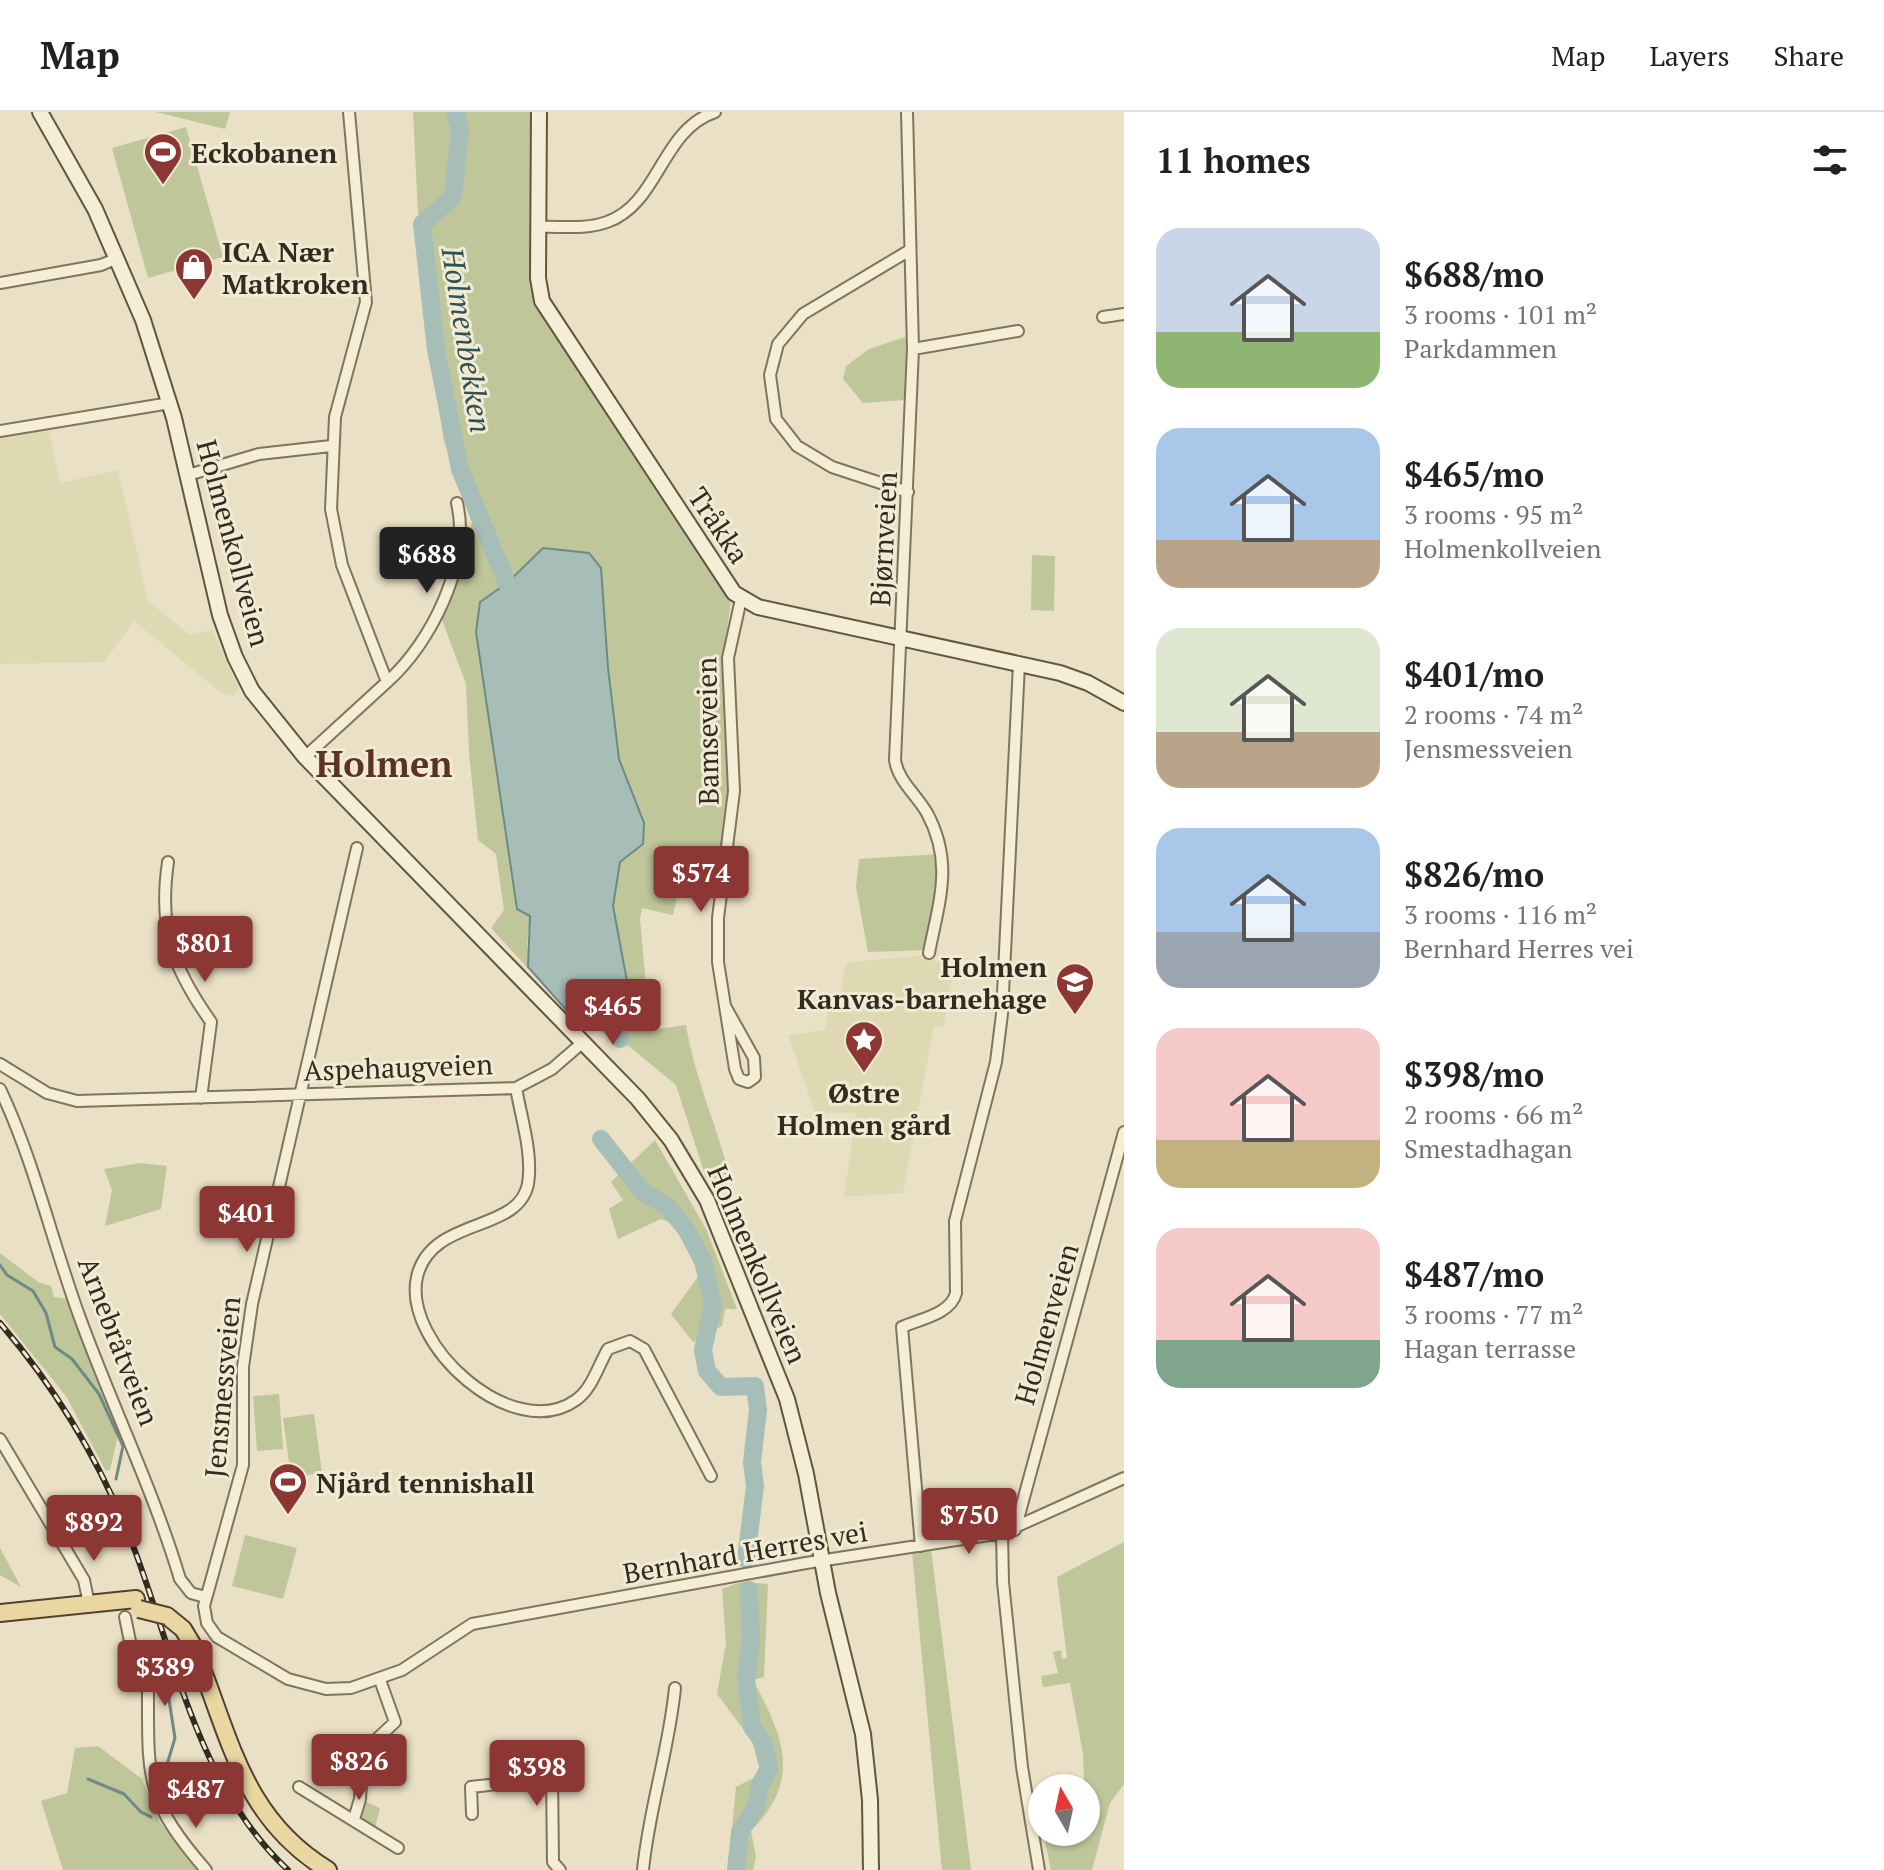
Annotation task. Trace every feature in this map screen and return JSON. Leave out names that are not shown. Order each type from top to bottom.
[{"type":"main road","name":"Holmenkollveien","points":[[40,112],[83,185],[118,258],[151,340],[170,403],[217,604],[235,657],[259,702],[305,757],[624,1084],[664,1131],[713,1213],[787,1399],[863,1734],[871,1811],[871,1870]]},
{"type":"main road","name":"Tråkka","points":[[539,112],[538,287],[548,314],[738,596],[758,607],[1075,678],[1124,703]]},
{"type":"main road","points":[[0,1604],[29,1607],[92,1604],[181,1613],[197,1632],[207,1658],[211,1691],[238,1768],[259,1807],[292,1843],[328,1870]]},
{"type":"main road","points":[[0,1613],[29,1607]]},
{"type":"street","points":[[349,112],[366,302],[337,406],[331,446],[331,509],[337,543],[387,682]]},
{"type":"street","points":[[539,227],[589,226],[615,219],[637,201],[687,128],[715,112]]},
{"type":"street","name":"Bjørnveien","points":[[907,112],[913,349],[896,766],[928,815],[945,866],[929,953]]},
{"type":"street","points":[[908,492],[832,467],[797,446],[776,419],[770,375],[778,344],[803,314],[898,254],[910,250]]},
{"type":"street","points":[[0,283],[101,265],[118,258]]},
{"type":"street","points":[[1103,317],[1124,314]]},
{"type":"street","points":[[913,349],[1018,331]]},
{"type":"street","points":[[0,431],[170,403]]},
{"type":"street","points":[[188,475],[259,454],[331,446]]},
{"type":"street","points":[[305,757],[387,682],[428,634],[444,599],[458,537],[457,503]]},
{"type":"street","name":"Bamseveien","points":[[725,1006],[754,1058],[755,1077],[748,1082],[739,1079],[735,1069],[718,962],[718,918],[734,791],[728,658],[738,596]]},
{"type":"street","points":[[921,1546],[902,1327],[945,1309],[953,1303],[956,1293],[955,1221],[996,1062],[1002,1014],[1019,664]]},
{"type":"street","name":"Jensmessveien","points":[[205,1597],[243,1465],[243,1367],[249,1319],[357,848]]},
{"type":"street","points":[[168,862],[166,922],[176,964],[182,980],[211,1022],[201,1098]]},
{"type":"street","name":"Aspehaugveien","points":[[0,1064],[61,1098],[97,1101],[516,1088],[552,1069],[582,1043]]},
{"type":"street","points":[[516,1088],[529,1169],[524,1195],[509,1212],[457,1231],[425,1258],[417,1275],[416,1292],[430,1336],[470,1384],[506,1405],[533,1410],[565,1407],[575,1401],[589,1387],[608,1349],[630,1341],[644,1349],[711,1476]]},
{"type":"street","name":"Arnebråtveien","points":[[0,1089],[22,1137],[87,1339],[134,1447],[180,1579],[191,1593],[205,1597]]},
{"type":"street","name":"Holmenveien","points":[[1015,1530],[1124,1132]]},
{"type":"street","points":[[0,1439],[84,1580],[92,1604]]},
{"type":"street","name":"Bernhard Herres vei","points":[[205,1597],[207,1623],[225,1643],[288,1679],[313,1687],[351,1688],[402,1670],[472,1624],[822,1561],[1002,1533],[1015,1530],[1124,1478]]},
{"type":"street","points":[[1002,1533],[1003,1582],[1022,1770],[1039,1870]]},
{"type":"street","points":[[133,1608],[138,1680],[148,1690],[149,1771],[161,1812],[206,1870]]},
{"type":"street","points":[[354,1819],[360,1799],[363,1752],[395,1722],[380,1680]]},
{"type":"street","points":[[643,1870],[656,1786],[670,1737],[675,1688]]},
{"type":"street","points":[[472,1814],[471,1787],[509,1781],[529,1770],[542,1768],[552,1774],[553,1862],[560,1870]]},
{"type":"street","points":[[299,1787],[398,1848]]},
{"type":"shaded area","points":[[48,427],[60,483],[118,470],[148,601],[190,635],[212,630],[239,689],[234,696],[220,692],[134,621],[104,662],[0,664],[0,436]]},
{"type":"shaded area","name":"Østre Holmen gård","points":[[918,956],[954,966],[944,1027],[934,1026],[903,1193],[844,1197],[856,1113],[815,1113],[788,1035],[825,1030],[829,1006],[839,1007],[845,966],[851,962]]},
{"type":"green space","points":[[156,112],[230,112],[225,129]]},
{"type":"green space","points":[[413,112],[534,112],[535,298],[731,600],[724,652],[729,784],[718,867],[685,862],[673,915],[642,908],[640,919],[650,1030],[686,1025],[695,1065],[730,1178],[706,1178],[676,1085],[630,1047],[568,1012],[491,928],[504,910],[496,854],[478,840],[466,684],[442,620],[472,523],[444,441],[423,313]],"holes":[[[544,548],[608,668],[619,759],[644,823],[643,844],[620,862],[613,906],[629,992],[568,1012],[527,946],[530,916],[516,909],[476,632],[480,602],[507,583]]]},
{"type":"green space","name":"Eckobanen","points":[[186,127],[223,257],[148,278],[112,148]]},
{"type":"green space","points":[[908,336],[905,400],[863,403],[843,379],[846,366],[869,349]]},
{"type":"green space","points":[[1032,555],[1055,556],[1054,611],[1031,610]]},
{"type":"green space","points":[[940,854],[942,875],[928,950],[868,952],[856,887],[859,859]]},
{"type":"green space","points":[[655,1140],[706,1229],[737,1309],[725,1309],[722,1326],[693,1342],[671,1314],[708,1263],[693,1231],[661,1219],[618,1239],[609,1209],[623,1200],[611,1182]]},
{"type":"green space","points":[[141,1163],[167,1166],[161,1209],[105,1226],[112,1190],[104,1169]]},
{"type":"green space","points":[[0,1253],[38,1282],[51,1286],[54,1297],[69,1299],[120,1427],[110,1470],[106,1471],[66,1396],[0,1314]]},
{"type":"green space","points":[[279,1394],[283,1449],[257,1451],[253,1396]]},
{"type":"green space","points":[[314,1414],[322,1473],[291,1477],[283,1418]]},
{"type":"green space","points":[[245,1535],[297,1548],[283,1599],[232,1586]]},
{"type":"green space","points":[[1124,1542],[1124,1784],[1110,1803],[1100,1840],[1100,1774],[1084,1774],[1070,1683],[1043,1687],[1041,1676],[1058,1673],[1053,1652],[1061,1650],[1062,1659],[1067,1658],[1057,1577]]},
{"type":"green space","points":[[0,1548],[21,1587],[0,1575]]},
{"type":"green space","points":[[931,1549],[971,1870],[942,1870],[912,1552]]},
{"type":"green space","points":[[741,1582],[768,1584],[764,1677],[753,1680],[773,1721],[783,1758],[777,1794],[751,1831],[756,1857],[753,1870],[728,1870],[736,1787],[761,1774],[752,1741],[717,1694],[726,1643],[722,1589]]},
{"type":"green space","points":[[98,1746],[142,1779],[160,1822],[201,1870],[63,1870],[41,1801],[67,1793],[75,1748]]},
{"type":"green space","points":[[366,1802],[380,1808],[375,1828],[360,1817]]},
{"type":"green space","points":[[1046,1846],[1098,1846],[1092,1870],[1051,1870]]},
{"type":"water","points":[[543,548],[589,553],[601,568],[608,668],[619,759],[644,823],[643,844],[620,862],[613,906],[629,992],[568,1012],[528,967],[530,916],[517,909],[476,632],[480,602],[507,583]]},
{"type":"waterway","name":"Holmenbekken","points":[[455,112],[460,128],[453,197],[422,224],[436,350],[460,469],[507,583]]},
{"type":"waterway","name":"Holmenbekken","points":[[607,999],[620,1039]]},
{"type":"waterway","name":"Holmenbekken","points":[[601,1139],[643,1192],[667,1206],[686,1229],[703,1261],[713,1305],[703,1350],[707,1371],[721,1387],[755,1386],[758,1410],[752,1462],[755,1486],[746,1559]]},
{"type":"waterway","points":[[0,1265],[7,1275],[33,1291],[46,1313],[55,1347],[72,1359],[99,1394],[123,1446],[116,1479]]},
{"type":"waterway","name":"Holmenbekken","points":[[736,1870],[740,1832],[756,1807],[760,1785],[769,1768],[763,1742],[752,1727],[746,1679],[751,1642],[749,1590]]},
{"type":"waterway","points":[[162,1781],[175,1738],[165,1674]]},
{"type":"waterway","points":[[88,1779],[124,1794],[141,1812],[151,1817]]},
{"type":"railway","points":[[0,1323],[60,1403],[94,1460],[135,1551],[178,1678],[211,1762],[232,1801],[258,1837],[288,1870]]},
{"type":"place","name":"Eckobanen","points":[[163,186]]},
{"type":"place","name":"ICA Nær Matkroken","points":[[194,301]]},
{"type":"place","name":"Holmen Kanvas-barnehage","points":[[1075,1016]]},
{"type":"place","name":"Østre Holmen gård","points":[[864,1074]]},
{"type":"place","name":"Njård tennishall","points":[[288,1516]]},
{"type":"district","name":"Holmen","points":[[384,763]]}]
